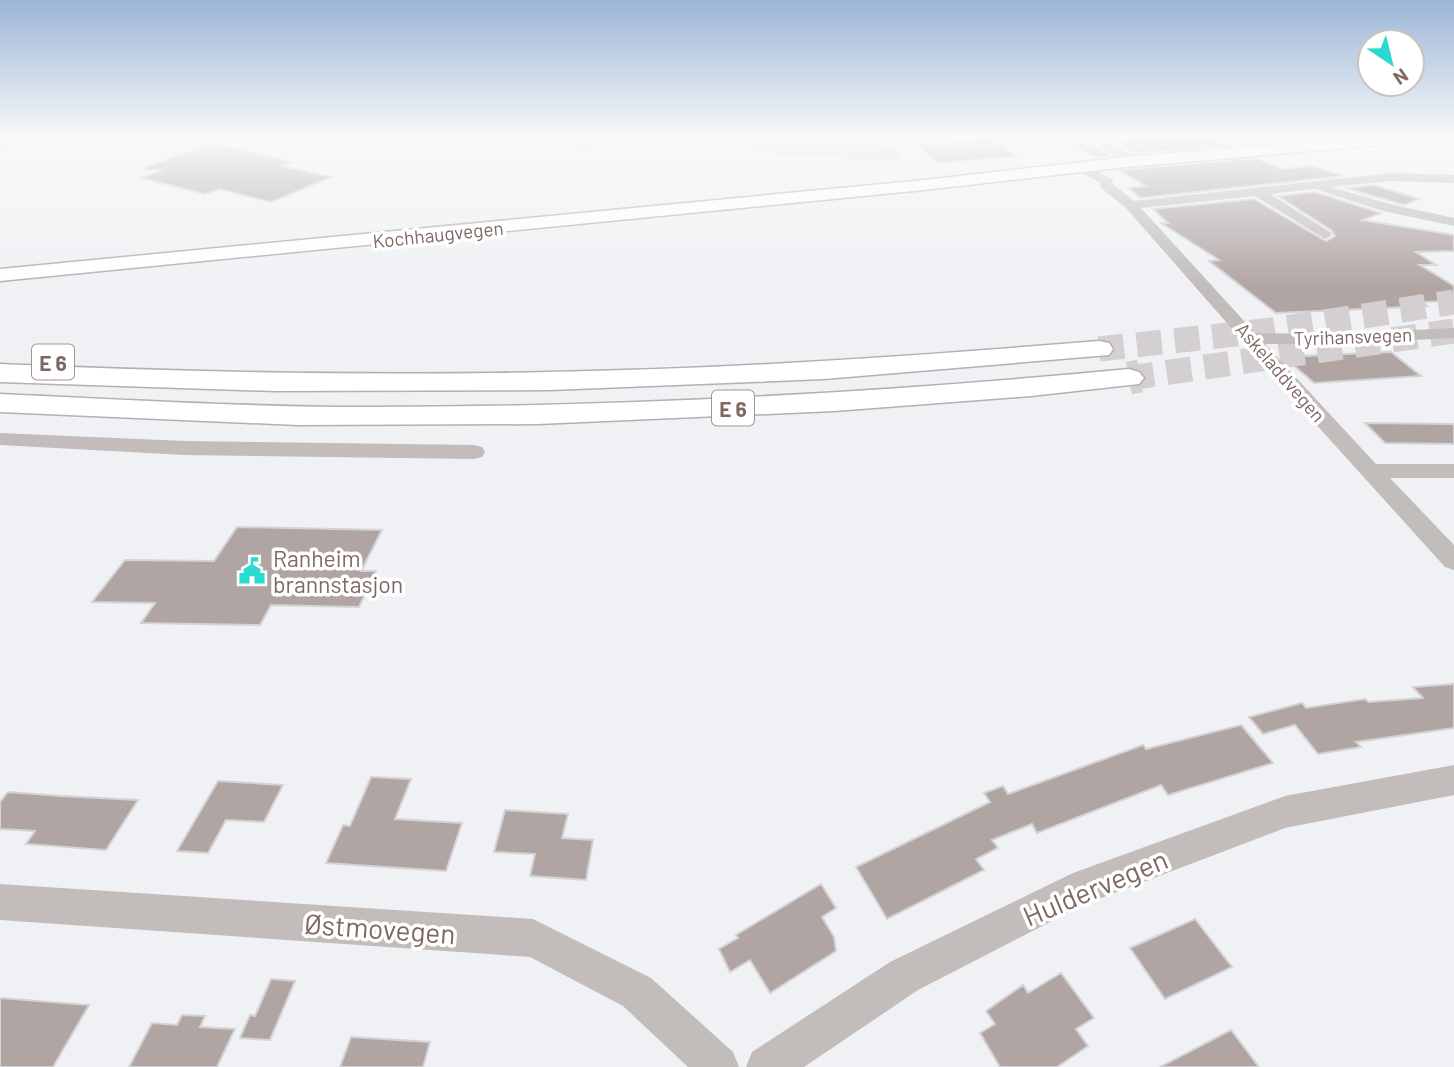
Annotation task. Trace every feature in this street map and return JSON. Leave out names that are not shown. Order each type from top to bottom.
[{"type":"highway","name":"E 6","points":[[0,373],[103,379],[338,385],[569,381],[848,368],[1099,349]]},
{"type":"highway","name":"E 6","points":[[0,355],[68,364],[103,379]]},
{"type":"highway","name":"E 6","points":[[0,403],[337,415],[512,415],[837,403],[1129,378]]},
{"type":"main road","name":"Kochhaugvegen","points":[[0,275],[889,188]]},
{"type":"street","name":"Askeladdvegen","points":[[1109,188],[1130,205],[1320,417],[1454,561]]},
{"type":"street","points":[[1130,205],[1296,188]]},
{"type":"street","points":[[1318,188],[1388,208],[1454,222]]},
{"type":"street","points":[[1258,192],[1325,235]]},
{"type":"street","name":"Tyrihansvegen","points":[[1251,338],[1329,339],[1454,333]]},
{"type":"street","points":[[0,439],[209,448],[474,452]]},
{"type":"street","points":[[1372,471],[1454,471]]},
{"type":"street","name":"Huldervegen","points":[[767,1067],[904,976],[1073,891],[1285,812],[1454,780]]},
{"type":"street","name":"Østmovegen","points":[[0,902],[533,938],[637,992],[718,1067]]},
{"type":"building","points":[[180,188],[306,188],[271,202],[220,189],[205,194]]},
{"type":"building","points":[[1131,188],[1234,188],[1140,198]]},
{"type":"building","points":[[1345,188],[1383,188],[1419,199],[1405,205]]},
{"type":"building","points":[[1315,192],[1381,213],[1363,220],[1454,235],[1454,251],[1416,252],[1436,265],[1420,265],[1454,286],[1454,301],[1422,302],[1427,306],[1276,313],[1209,261],[1219,260],[1161,223],[1168,223],[1153,209],[1254,199],[1326,241],[1335,236],[1331,230],[1278,196]]},
{"type":"building","points":[[1391,352],[1421,376],[1314,383],[1284,357]]},
{"type":"building","points":[[1365,423],[1454,424],[1454,444],[1385,443]]},
{"type":"building","points":[[237,527],[382,530],[361,571],[376,571],[359,607],[271,605],[260,625],[141,623],[155,603],[92,602],[125,560],[214,561]]},
{"type":"building","points":[[1454,684],[1454,728],[1356,742],[1361,747],[1318,754],[1295,725],[1263,734],[1249,717],[1302,703],[1306,708],[1365,699],[1369,702],[1423,698],[1413,687]]},
{"type":"building","points":[[1241,725],[1273,763],[1168,795],[1161,785],[1037,833],[1032,824],[992,840],[998,848],[976,859],[984,870],[887,919],[856,867],[990,802],[984,793],[1003,786],[1008,794],[1143,745],[1146,749]]},
{"type":"building","points":[[371,777],[411,779],[395,819],[462,823],[446,871],[326,863],[343,825],[350,826]]},
{"type":"building","points":[[218,781],[283,785],[264,822],[226,820],[208,853],[177,851]]},
{"type":"building","points":[[8,792],[138,800],[106,850],[26,844],[35,831],[0,829],[0,802]]},
{"type":"building","points":[[505,810],[568,814],[562,838],[593,840],[586,880],[530,876],[535,854],[494,852]]},
{"type":"building","points":[[821,884],[836,908],[822,917],[834,937],[836,951],[770,993],[750,960],[730,972],[719,949],[738,938],[736,935]]},
{"type":"building","points":[[1195,919],[1232,967],[1165,999],[1130,948]]},
{"type":"building","points":[[1061,973],[1094,1018],[1076,1029],[1088,1046],[1057,1067],[1000,1067],[980,1033],[995,1024],[986,1011],[1023,985],[1028,993]]},
{"type":"building","points":[[271,979],[295,981],[270,1040],[240,1038],[250,1015],[255,1016]]},
{"type":"building","points":[[0,998],[89,1005],[53,1067],[0,1067]]},
{"type":"building","points":[[182,1015],[205,1016],[200,1027],[235,1029],[217,1067],[129,1067],[152,1023],[177,1025]]},
{"type":"building","points":[[1231,1030],[1259,1067],[1160,1067]]},
{"type":"building","points":[[351,1037],[430,1042],[423,1067],[340,1067]]},
{"type":"tunnel","points":[[1099,349],[1273,330],[1454,302]]},
{"type":"tunnel","points":[[1140,376],[1129,378],[1454,331]]},
{"type":"place","name":"Ranheim brannstasjon","points":[[252,571]]}]
